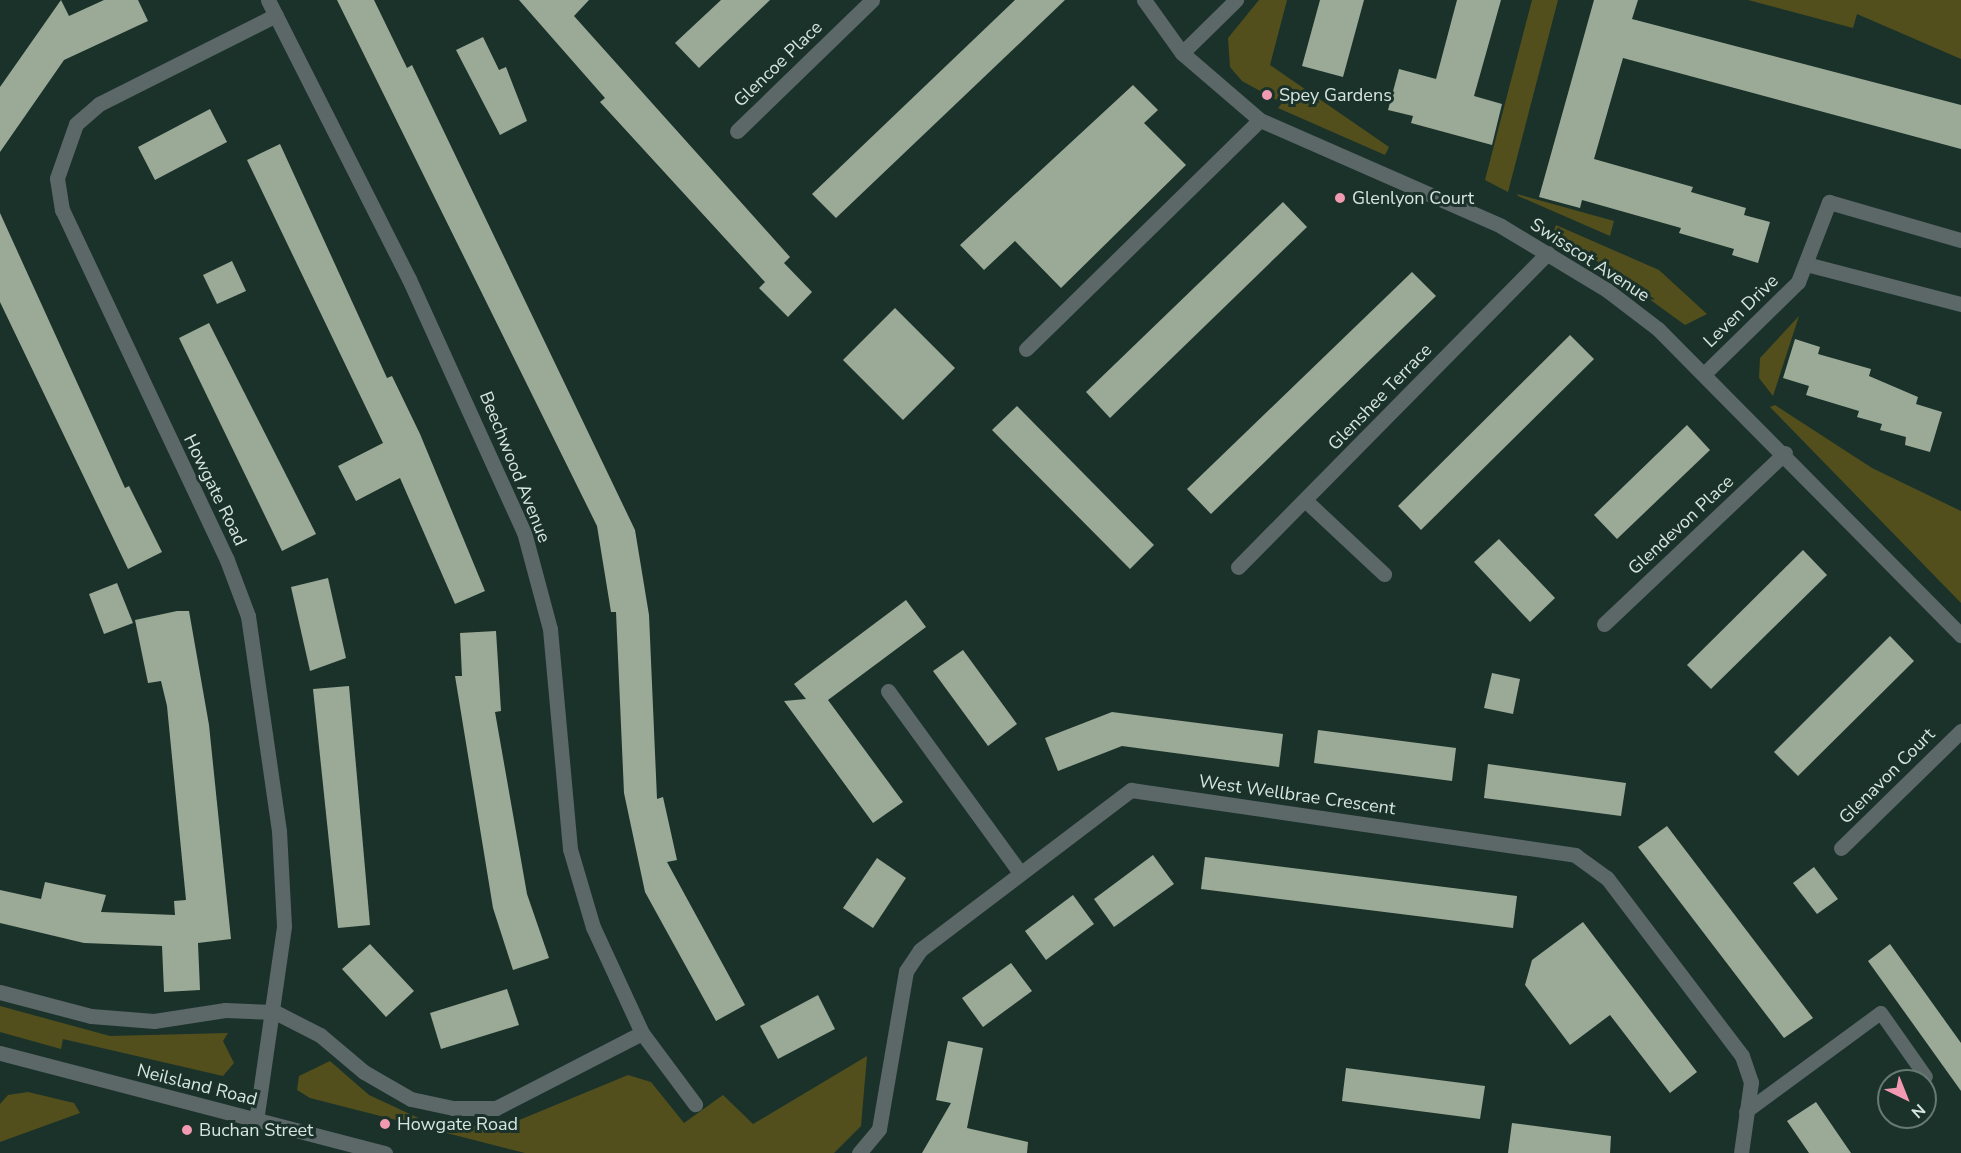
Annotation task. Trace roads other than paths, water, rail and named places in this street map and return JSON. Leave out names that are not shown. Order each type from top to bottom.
[{"type":"street","name":"Beechwood Avenue","points":[[268,0],[409,279],[524,532],[550,629],[570,849],[593,927],[642,1034],[695,1104]]},
{"type":"street","name":"Glencoe Place","points":[[737,131],[872,0]]},
{"type":"street","name":"Swisscot Avenue","points":[[1144,0],[1182,53],[1260,120],[1447,199],[1548,253],[1607,290],[1706,372],[1961,635]]},
{"type":"street","points":[[1182,53],[1236,0]]},
{"type":"street","name":"Howgate Road","points":[[256,1120],[275,1012],[284,926],[279,831],[248,616],[227,560],[62,210],[57,178],[76,124],[99,105],[276,15]]},
{"type":"street","points":[[1026,349],[1260,120]]},
{"type":"street","name":"Leven Drive","points":[[1706,372],[1798,282],[1828,202],[1961,240]]},
{"type":"street","name":"Glenshee Terrace","points":[[1238,567],[1306,501],[1548,253]]},
{"type":"street","points":[[1806,264],[1961,304]]},
{"type":"street","name":"Glendevon Place","points":[[1604,624],[1785,453]]},
{"type":"street","points":[[1306,501],[1384,574]]},
{"type":"street","points":[[888,691],[1019,871]]},
{"type":"street","name":"Glenavon Court","points":[[1841,848],[1961,730]]},
{"type":"street","name":"West Wellbrae Crescent","points":[[859,1153],[879,1129],[906,971],[938,933],[1131,790],[1575,855],[1607,878],[1742,1056],[1751,1082],[1741,1153]]},
{"type":"street","points":[[0,992],[91,1016],[154,1021],[225,1010],[275,1012],[320,1035],[364,1072],[411,1100],[453,1108],[496,1108],[642,1034]]},
{"type":"street","name":"Neilsland Road","points":[[0,1053],[385,1153]]},
{"type":"lane","points":[[1746,1112],[1881,1013],[1920,1069]]},
{"type":"place","name":"Spey Gardens","points":[[1267,95]]},
{"type":"place","name":"Glenlyon Court","points":[[1340,198]]},
{"type":"place","name":"Howgate Road","points":[[385,1124]]},
{"type":"place","name":"Buchan Street","points":[[187,1130]]}]
